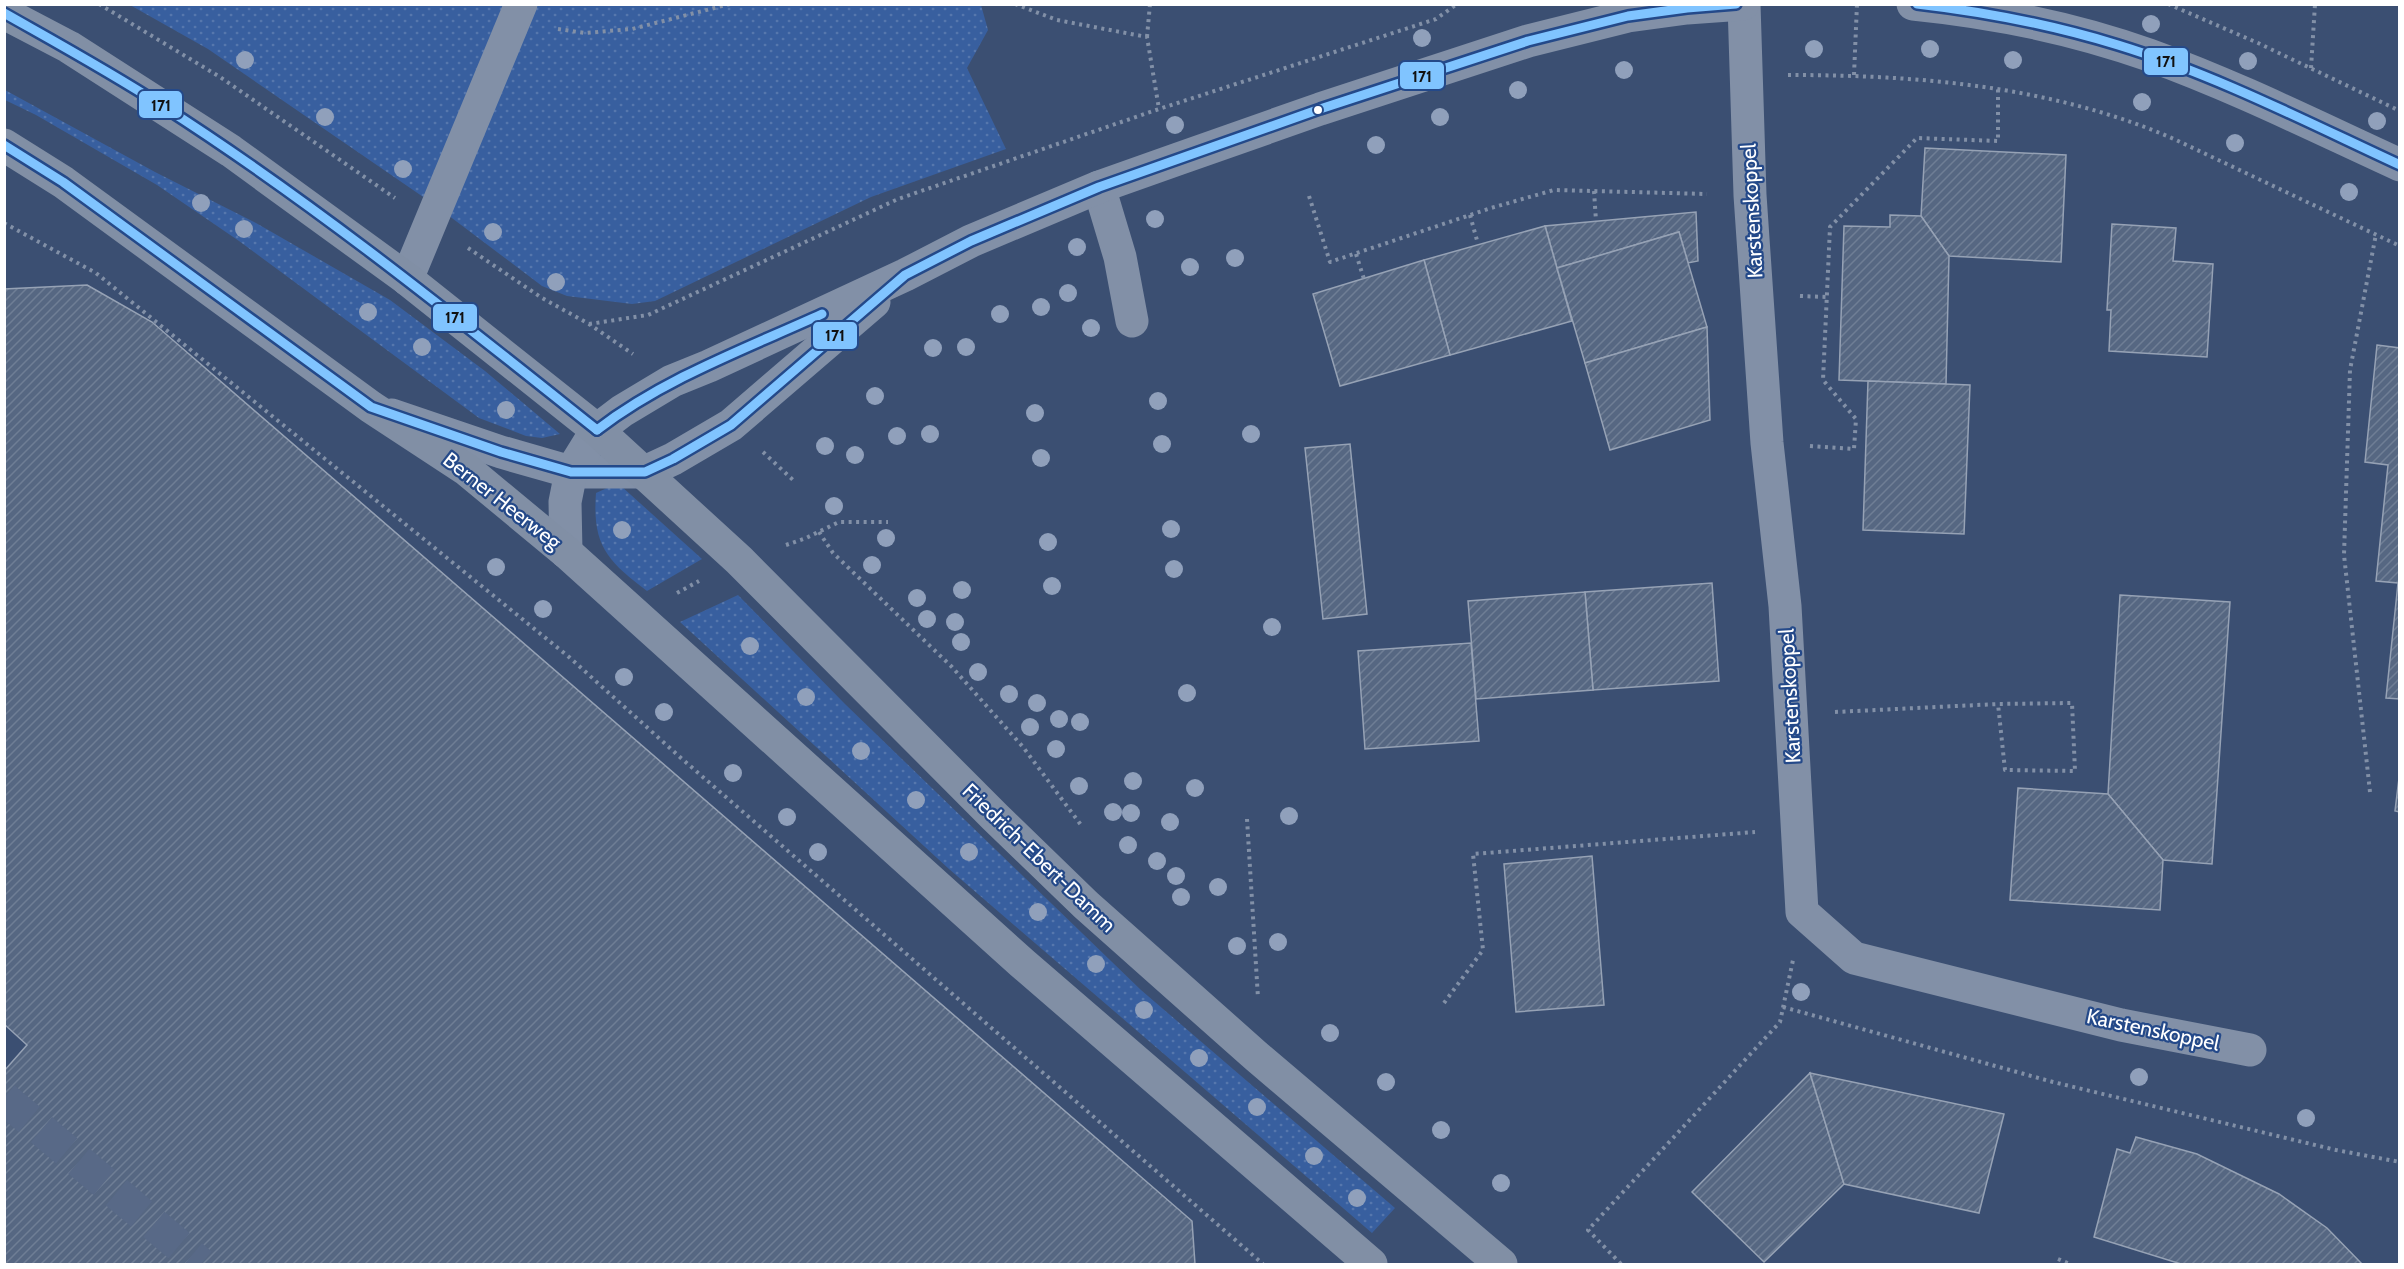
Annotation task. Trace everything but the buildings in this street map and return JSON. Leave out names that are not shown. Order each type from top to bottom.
[{"type":"main road","points":[[4,13],[69,47],[231,151],[407,279],[597,430]]},
{"type":"main road","name":"Berner Heerweg","points":[[4,146],[63,182],[371,407],[467,470],[566,552]]},
{"type":"main road","name":"Friedrich-Ebert-Damm","points":[[597,430],[739,560],[995,817],[1086,904],[1256,1056],[1495,1263]]},
{"type":"main road","points":[[566,552],[1022,963],[1371,1264]]},
{"type":"street","name":"Berner Heerweg","points":[[566,552],[565,502],[571,472],[597,430],[622,411],[672,381],[905,275],[971,241],[1099,187],[1320,109],[1528,41],[1628,16],[1687,7],[1743,4]]},
{"type":"street","name":"Karstenskoppel","points":[[1743,4],[1750,195],[1767,443],[1785,606],[1802,912],[1854,958],[2121,1025],[2250,1050]]},
{"type":"street","points":[[1913,4],[1963,9],[2036,24],[2099,39],[2148,55],[2287,113],[2400,165]]},
{"type":"street","points":[[407,279],[518,11]]},
{"type":"street","points":[[1099,187],[1120,257],[1132,321]]},
{"type":"street","name":"Berner Heerweg","points":[[371,407],[501,452],[571,472],[645,472],[673,459],[731,425],[905,275]]},
{"type":"path","points":[[99,4],[220,77],[542,298],[606,335]]},
{"type":"path","points":[[518,11],[546,27],[585,33],[632,29],[730,4]]},
{"type":"path","points":[[1015,4],[1057,20],[1147,37]]},
{"type":"path","points":[[1150,4],[1147,37],[1159,109]]},
{"type":"path","points":[[589,324],[648,315],[898,199],[1159,109],[1436,19],[1457,4]]},
{"type":"path","points":[[1854,75],[1857,4]]},
{"type":"path","points":[[2168,4],[2400,111]]},
{"type":"path","points":[[2311,68],[2315,4]]},
{"type":"path","points":[[1784,75],[1854,75],[1998,88],[2087,107],[2135,122],[2400,246]]},
{"type":"path","points":[[1767,443],[1854,449],[1856,419],[1823,380],[1830,227],[1917,138],[1998,141],[1998,88]]},
{"type":"path","points":[[1309,196],[1330,262],[1470,215],[1554,190],[1750,195]]},
{"type":"path","points":[[1594,191],[1596,221]]},
{"type":"path","points":[[1470,215],[1478,244]]},
{"type":"path","points":[[4,223],[96,273],[569,657],[690,766],[1263,1264]]},
{"type":"path","points":[[2370,792],[2344,555],[2350,370],[2376,234]]},
{"type":"path","points":[[1356,254],[1364,279]]},
{"type":"path","points":[[635,615],[739,560],[819,532],[839,522],[888,522]]},
{"type":"path","points":[[819,532],[833,554],[952,667],[1023,747],[1081,825]]},
{"type":"path","points":[[1791,714],[1998,704],[2072,703],[2075,771],[2005,770],[1998,704]]},
{"type":"path","points":[[1247,819],[1258,990],[1256,1056]]},
{"type":"path","points":[[1444,1003],[1483,950],[1473,854],[1798,829]]},
{"type":"path","points":[[1621,1264],[1588,1230],[1780,1022],[1802,912]]},
{"type":"path","points":[[1783,1007],[2053,1082],[2336,1150],[2400,1162]]},
{"type":"path","points":[[2058,1259],[2070,1264]]},
{"type":"shaded area","points":[[130,5],[981,5],[988,30],[967,68],[1006,149],[871,197],[655,301],[632,304],[567,296],[542,286],[432,203],[208,49]]},
{"type":"shaded area","points":[[5,90],[155,172],[256,223],[390,300],[485,371],[560,434],[542,438],[526,436],[479,418],[239,241],[157,185],[36,115],[5,100]]},
{"type":"shaded area","points":[[621,486],[702,559],[647,591],[612,561],[600,539],[595,511],[596,493],[607,488]]},
{"type":"shaded area","points":[[738,595],[845,704],[1141,990],[1395,1208],[1372,1233],[949,869],[680,622]]},
{"type":"tunnel","points":[[4,1098],[201,1264]]},
{"type":"transit line","name":"171","points":[[4,145],[63,182],[371,407],[501,452],[571,472],[645,472],[673,459],[731,425],[905,275],[971,241],[1099,187],[1320,109],[1528,41],[1628,16],[1736,4]]},
{"type":"transit line","name":"171","points":[[1917,4],[2044,25],[2118,45],[2226,85],[2400,165]]},
{"type":"transit line","name":"171","points":[[4,13],[142,93],[274,181],[383,262],[597,430]]},
{"type":"transit line","name":"171","points":[[597,430],[650,395],[678,380],[822,314]]}]
